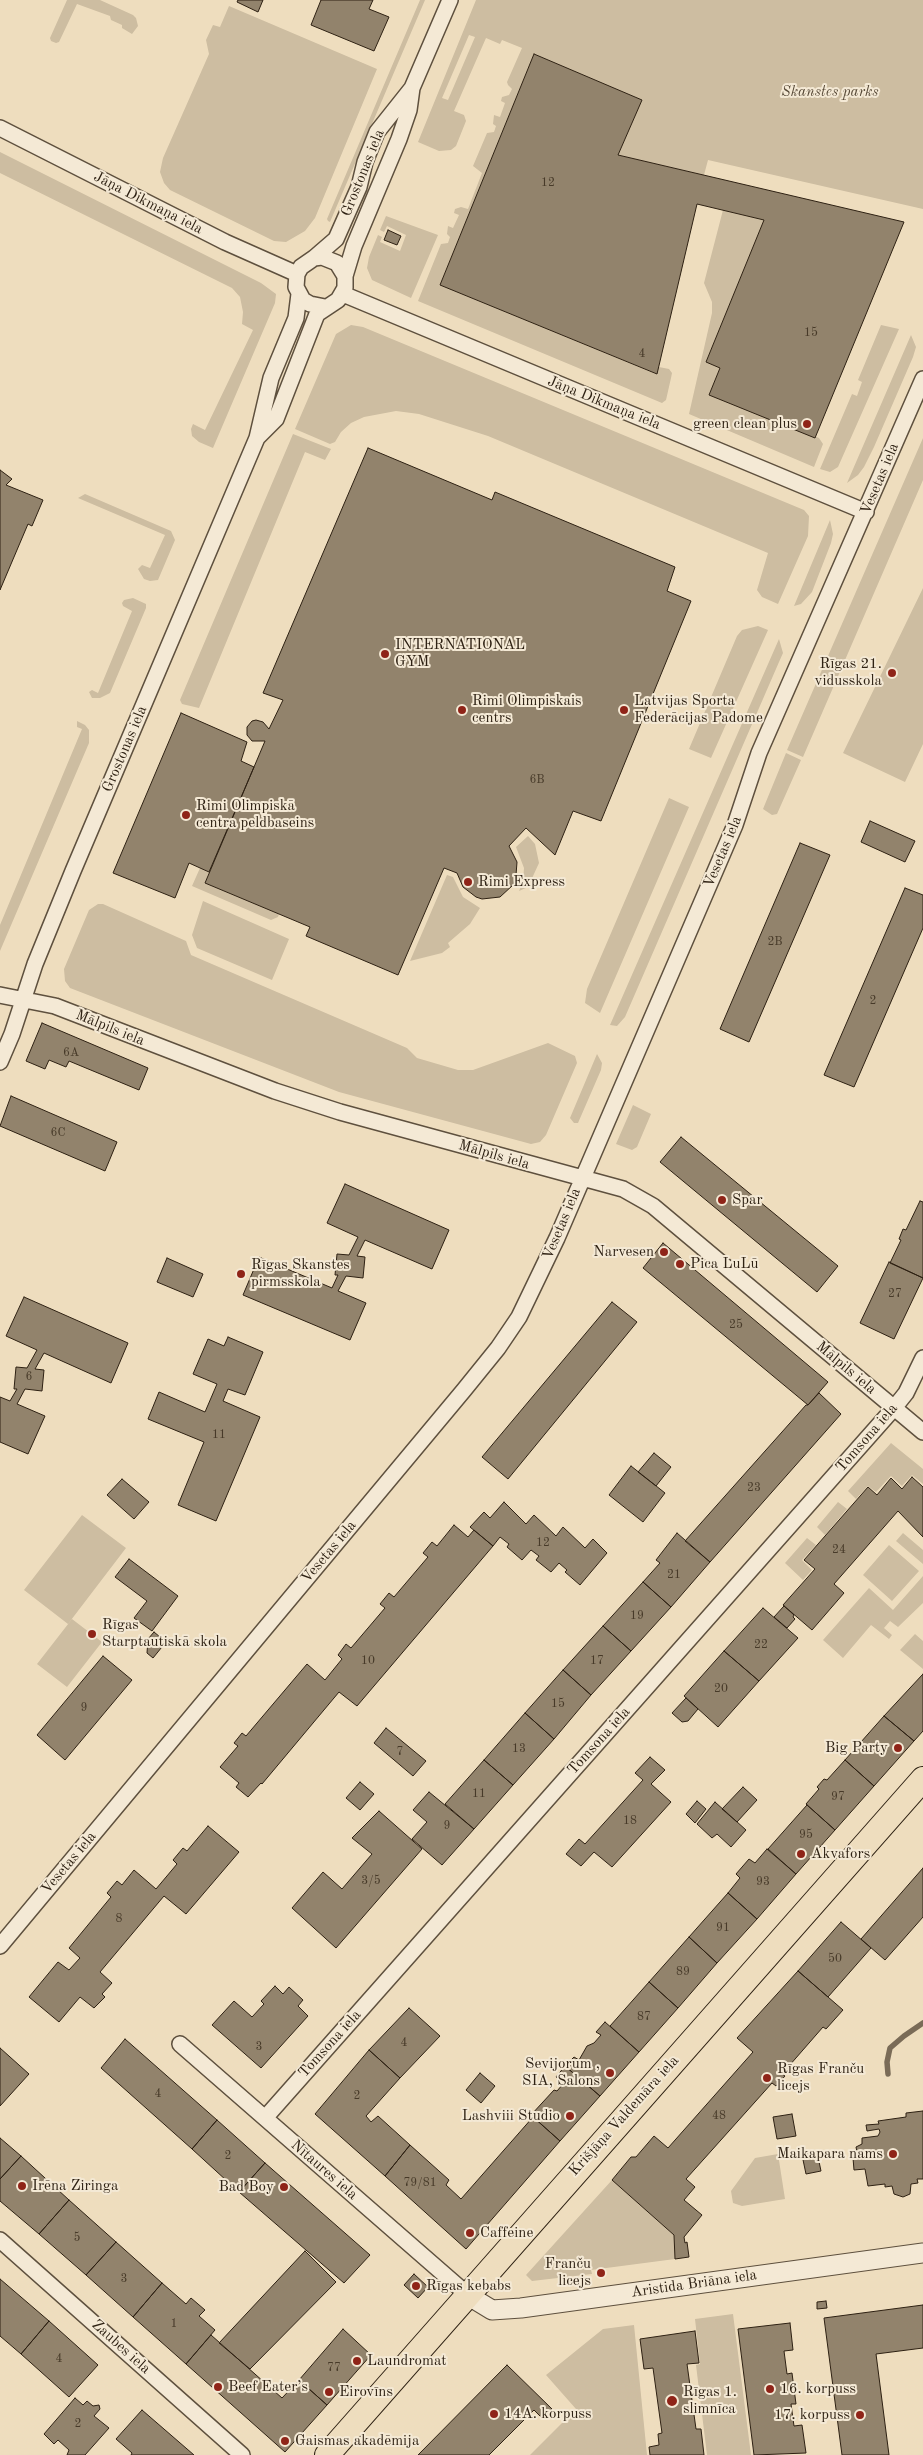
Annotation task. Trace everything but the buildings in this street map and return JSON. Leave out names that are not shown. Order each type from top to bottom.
[{"type":"main road","name":"Krišjāņa Valdemāra iela","points":[[327,2455],[469,2296],[492,2265],[923,1779]]},
{"type":"street","name":"Grostonas iela","points":[[314,258],[336,239],[359,187],[365,162],[377,132],[412,88],[450,0]]},
{"type":"street","name":"Grostonas iela","points":[[345,276],[354,246],[399,139],[409,110],[412,88]]},
{"type":"street","name":"Jāņa Dikmaņa iela","points":[[0,128],[225,242],[297,274]]},
{"type":"street","points":[[314,258],[330,259],[342,269],[345,276],[343,294],[332,304],[325,307],[310,304],[299,294],[296,287],[297,274],[301,267],[314,258]]},
{"type":"street","name":"Grostonas iela","points":[[0,1062],[73,871],[257,438],[271,378],[296,318],[299,294]]},
{"type":"street","name":"Jāņa Dikmaņa iela","points":[[343,294],[866,512]]},
{"type":"street","name":"Grostonas iela","points":[[257,438],[276,419],[311,325],[317,314],[325,307]]},
{"type":"street","name":"Vesetas iela","points":[[0,1946],[498,1348],[518,1316],[537,1280],[735,825],[760,753],[923,379]]},
{"type":"street","name":"Mālpils iela","points":[[0,995],[23,998],[55,1006],[155,1046],[302,1100],[623,1190],[653,1206],[923,1432]]},
{"type":"street","name":"Tomsona iela","points":[[265,2118],[894,1408],[906,1393],[923,1358]]},
{"type":"street","name":"Nītaures iela","points":[[180,2044],[469,2296]]},
{"type":"street","name":"Zaubes iela","points":[[0,2240],[242,2455]]},
{"type":"street","name":"Aristida Briāna iela","points":[[469,2296],[492,2310],[521,2308],[923,2253]]},
{"type":"green space","points":[[67,0],[100,0],[133,15],[138,26],[132,34],[122,28],[122,25],[111,20],[110,16],[77,4],[59,42],[56,43],[51,41],[50,38]]},
{"type":"green space","points":[[420,0],[425,0],[330,222],[327,219]]},
{"type":"green space","name":"Skanstes parks","points":[[476,0],[923,0],[923,209],[708,160],[704,175],[618,155],[642,100],[534,54],[440,285],[656,374],[659,367],[669,369],[672,373],[671,378],[666,400],[662,403],[418,301],[441,244],[448,243],[450,237],[447,234],[448,226],[453,228],[459,215],[454,213],[455,209],[461,207],[468,209],[482,173],[473,166],[487,133],[494,132],[496,126],[493,124],[494,115],[500,117],[505,103],[501,101],[502,97],[509,95],[512,89],[507,82],[522,48],[502,40],[500,44],[486,38],[454,111],[464,115],[466,121],[456,146],[451,150],[439,151],[418,142]],"holes":[[[469,35],[475,37],[448,100],[442,98]]]},
{"type":"green space","points":[[229,6],[377,69],[315,218],[305,231],[286,242],[274,241],[170,190],[164,183],[160,172],[163,158],[209,54],[206,40],[213,25],[220,27]]},
{"type":"green space","points":[[0,152],[261,283],[276,294],[275,303],[213,448],[199,442],[192,436],[191,429],[193,424],[205,430],[253,330],[242,324],[243,312],[240,297],[232,288],[0,173]]},
{"type":"green space","points":[[723,210],[764,220],[706,362],[720,368],[709,395],[819,438],[823,444],[814,467],[689,414],[712,313],[712,302],[704,283]]},
{"type":"green space","points":[[386,216],[438,235],[411,298],[372,280],[367,268],[369,257],[378,235],[382,237],[380,242],[400,251],[406,235],[387,226],[384,232],[380,230]]},
{"type":"green space","points":[[351,325],[363,327],[804,510],[809,516],[808,536],[778,604],[762,597],[757,590],[768,553],[488,436],[419,414],[396,411],[364,417],[351,423],[341,432],[335,442],[330,444],[295,429],[336,334]]},
{"type":"green space","points":[[881,325],[899,329],[838,467],[830,472],[820,469],[852,394],[857,396],[862,382],[858,380]]},
{"type":"green space","points":[[911,335],[916,347],[913,357],[864,467],[858,475],[847,483]]},
{"type":"green space","points":[[293,434],[331,449],[325,460],[305,452],[199,708],[182,704],[180,700]]},
{"type":"green space","points":[[923,438],[923,480],[803,757],[787,750]]},
{"type":"green space","points":[[85,494],[171,531],[175,540],[158,580],[150,581],[144,579],[138,569],[142,565],[150,568],[165,535],[78,498]]},
{"type":"green space","points":[[830,520],[833,534],[831,543],[812,592],[801,604],[794,606]]},
{"type":"green space","points":[[923,588],[923,744],[905,782],[843,753]]},
{"type":"green space","points":[[133,598],[146,604],[146,608],[110,693],[100,698],[92,698],[89,692],[92,690],[98,693],[132,611],[123,606],[122,603],[124,600]]},
{"type":"green space","points":[[758,626],[768,630],[711,758],[689,749],[737,636],[742,630]]},
{"type":"green space","points":[[779,639],[783,653],[625,1017],[617,1026],[610,1025]]},
{"type":"green space","points":[[77,721],[85,725],[89,730],[89,743],[0,951],[0,925],[82,729],[77,727]]},
{"type":"green space","points":[[786,753],[801,760],[777,814],[772,815],[763,809]]},
{"type":"green space","points":[[669,798],[689,807],[600,1013],[585,1003],[587,989]]},
{"type":"green space","points":[[528,836],[535,844],[539,863],[528,887],[519,891],[523,882],[524,868],[516,847]]},
{"type":"green space","points":[[200,868],[209,872],[205,883],[279,914],[278,917],[271,920],[192,886]]},
{"type":"green space","points":[[447,875],[453,877],[463,897],[480,908],[470,924],[448,943],[450,947],[442,953],[410,961]]},
{"type":"green space","points":[[203,901],[289,939],[272,980],[197,948],[192,935]]},
{"type":"green space","points":[[98,904],[103,904],[186,941],[191,955],[407,1048],[417,1058],[458,1070],[473,1070],[548,1043],[575,1056],[577,1063],[546,1135],[540,1142],[531,1144],[339,1092],[70,988],[65,981],[64,969],[89,910]]},
{"type":"green space","points":[[597,1054],[602,1063],[601,1070],[578,1123],[574,1123],[570,1118]]},
{"type":"green space","points":[[633,1105],[651,1114],[637,1147],[632,1150],[616,1144]]},
{"type":"green space","points":[[891,1443],[923,1469],[923,1484],[912,1475],[902,1486],[891,1476],[876,1492],[868,1486],[856,1499],[848,1491]]},
{"type":"green space","points":[[838,1502],[847,1509],[825,1535],[817,1527]]},
{"type":"green space","points":[[82,1515],[126,1548],[68,1624],[24,1590]]},
{"type":"green space","points":[[903,1533],[923,1550],[923,1564],[896,1541]]},
{"type":"green space","points":[[807,1538],[816,1545],[802,1560],[812,1570],[803,1580],[785,1563]]},
{"type":"green space","points":[[889,1545],[919,1571],[892,1601],[863,1575]]},
{"type":"green space","points":[[923,1576],[923,1603],[898,1627],[890,1621],[884,1628],[892,1635],[889,1639],[871,1625],[843,1658],[823,1640],[869,1588],[893,1610]]},
{"type":"green space","points":[[72,1619],[102,1642],[67,1687],[37,1664]]},
{"type":"green space","points":[[915,1634],[923,1641],[923,1669],[900,1650]]},
{"type":"green space","points":[[778,2154],[785,2199],[742,2206],[733,2203],[731,2191],[755,2158]]},
{"type":"green space","points":[[612,2180],[674,2235],[675,2259],[591,2270],[592,2274],[532,2281],[526,2275]]},
{"type":"green space","points":[[733,2314],[751,2455],[707,2455],[696,2365],[700,2364],[695,2319]]},
{"type":"green space","points":[[634,2325],[647,2455],[530,2455],[576,2409],[546,2375],[603,2329]]},
{"type":"waterway","points":[[888,2074],[887,2062],[890,2048],[923,2023]]},
{"type":"place","name":"green clean plus","points":[[807,424]]},
{"type":"place","name":"INTERNATIONAL GYM","points":[[385,654]]},
{"type":"place","name":"Rīgas 21. vidusskola","points":[[892,673]]},
{"type":"place","name":"Rimi Olimpiskais centrs","points":[[462,710]]},
{"type":"place","name":"Latvijas Sporta Federācijas Padome","points":[[624,710]]},
{"type":"place","name":"Rimi Olimpiskā centra peldbaseins","points":[[186,815]]},
{"type":"place","name":"Rimi Express","points":[[468,882]]},
{"type":"place","name":"Spar","points":[[722,1200]]},
{"type":"place","name":"Narvesen","points":[[664,1252]]},
{"type":"place","name":"Pica LuLū","points":[[680,1264]]},
{"type":"place","name":"Rīgas Skanstes pirmsskola","points":[[241,1274]]},
{"type":"place","name":"Rīgas Starptautiskā skola","points":[[92,1634]]},
{"type":"place","name":"Big Party","points":[[898,1748]]},
{"type":"place","name":"Akvafors","points":[[801,1854]]},
{"type":"place","name":"Sevijorum , SIA, Salons","points":[[610,2073]]},
{"type":"place","name":"Rīgas Franču licejs","points":[[767,2078]]},
{"type":"place","name":"Lashviii Studio","points":[[570,2116]]},
{"type":"place","name":"Maikapara nams","points":[[893,2154]]},
{"type":"place","name":"Irēna Ziringa","points":[[22,2186]]},
{"type":"place","name":"Bad Boy","points":[[284,2187]]},
{"type":"place","name":"Caffeine","points":[[470,2233]]},
{"type":"place","name":"Franču licejs","points":[[601,2273]]},
{"type":"place","name":"Rīgas kebabs","points":[[416,2286]]},
{"type":"place","name":"Laundromat","points":[[357,2361]]},
{"type":"place","name":"Beef Eater’s","points":[[218,2387]]},
{"type":"place","name":"16. korpuss","points":[[770,2389]]},
{"type":"place","name":"Eirovīns","points":[[329,2392]]},
{"type":"place","name":"Rīgas 1. slimnīca","points":[[672,2401]]},
{"type":"place","name":"14A. korpuss","points":[[494,2414]]},
{"type":"place","name":"17. korpuss","points":[[860,2415]]},
{"type":"place","name":"Gaismas akadēmija","points":[[285,2441]]}]
